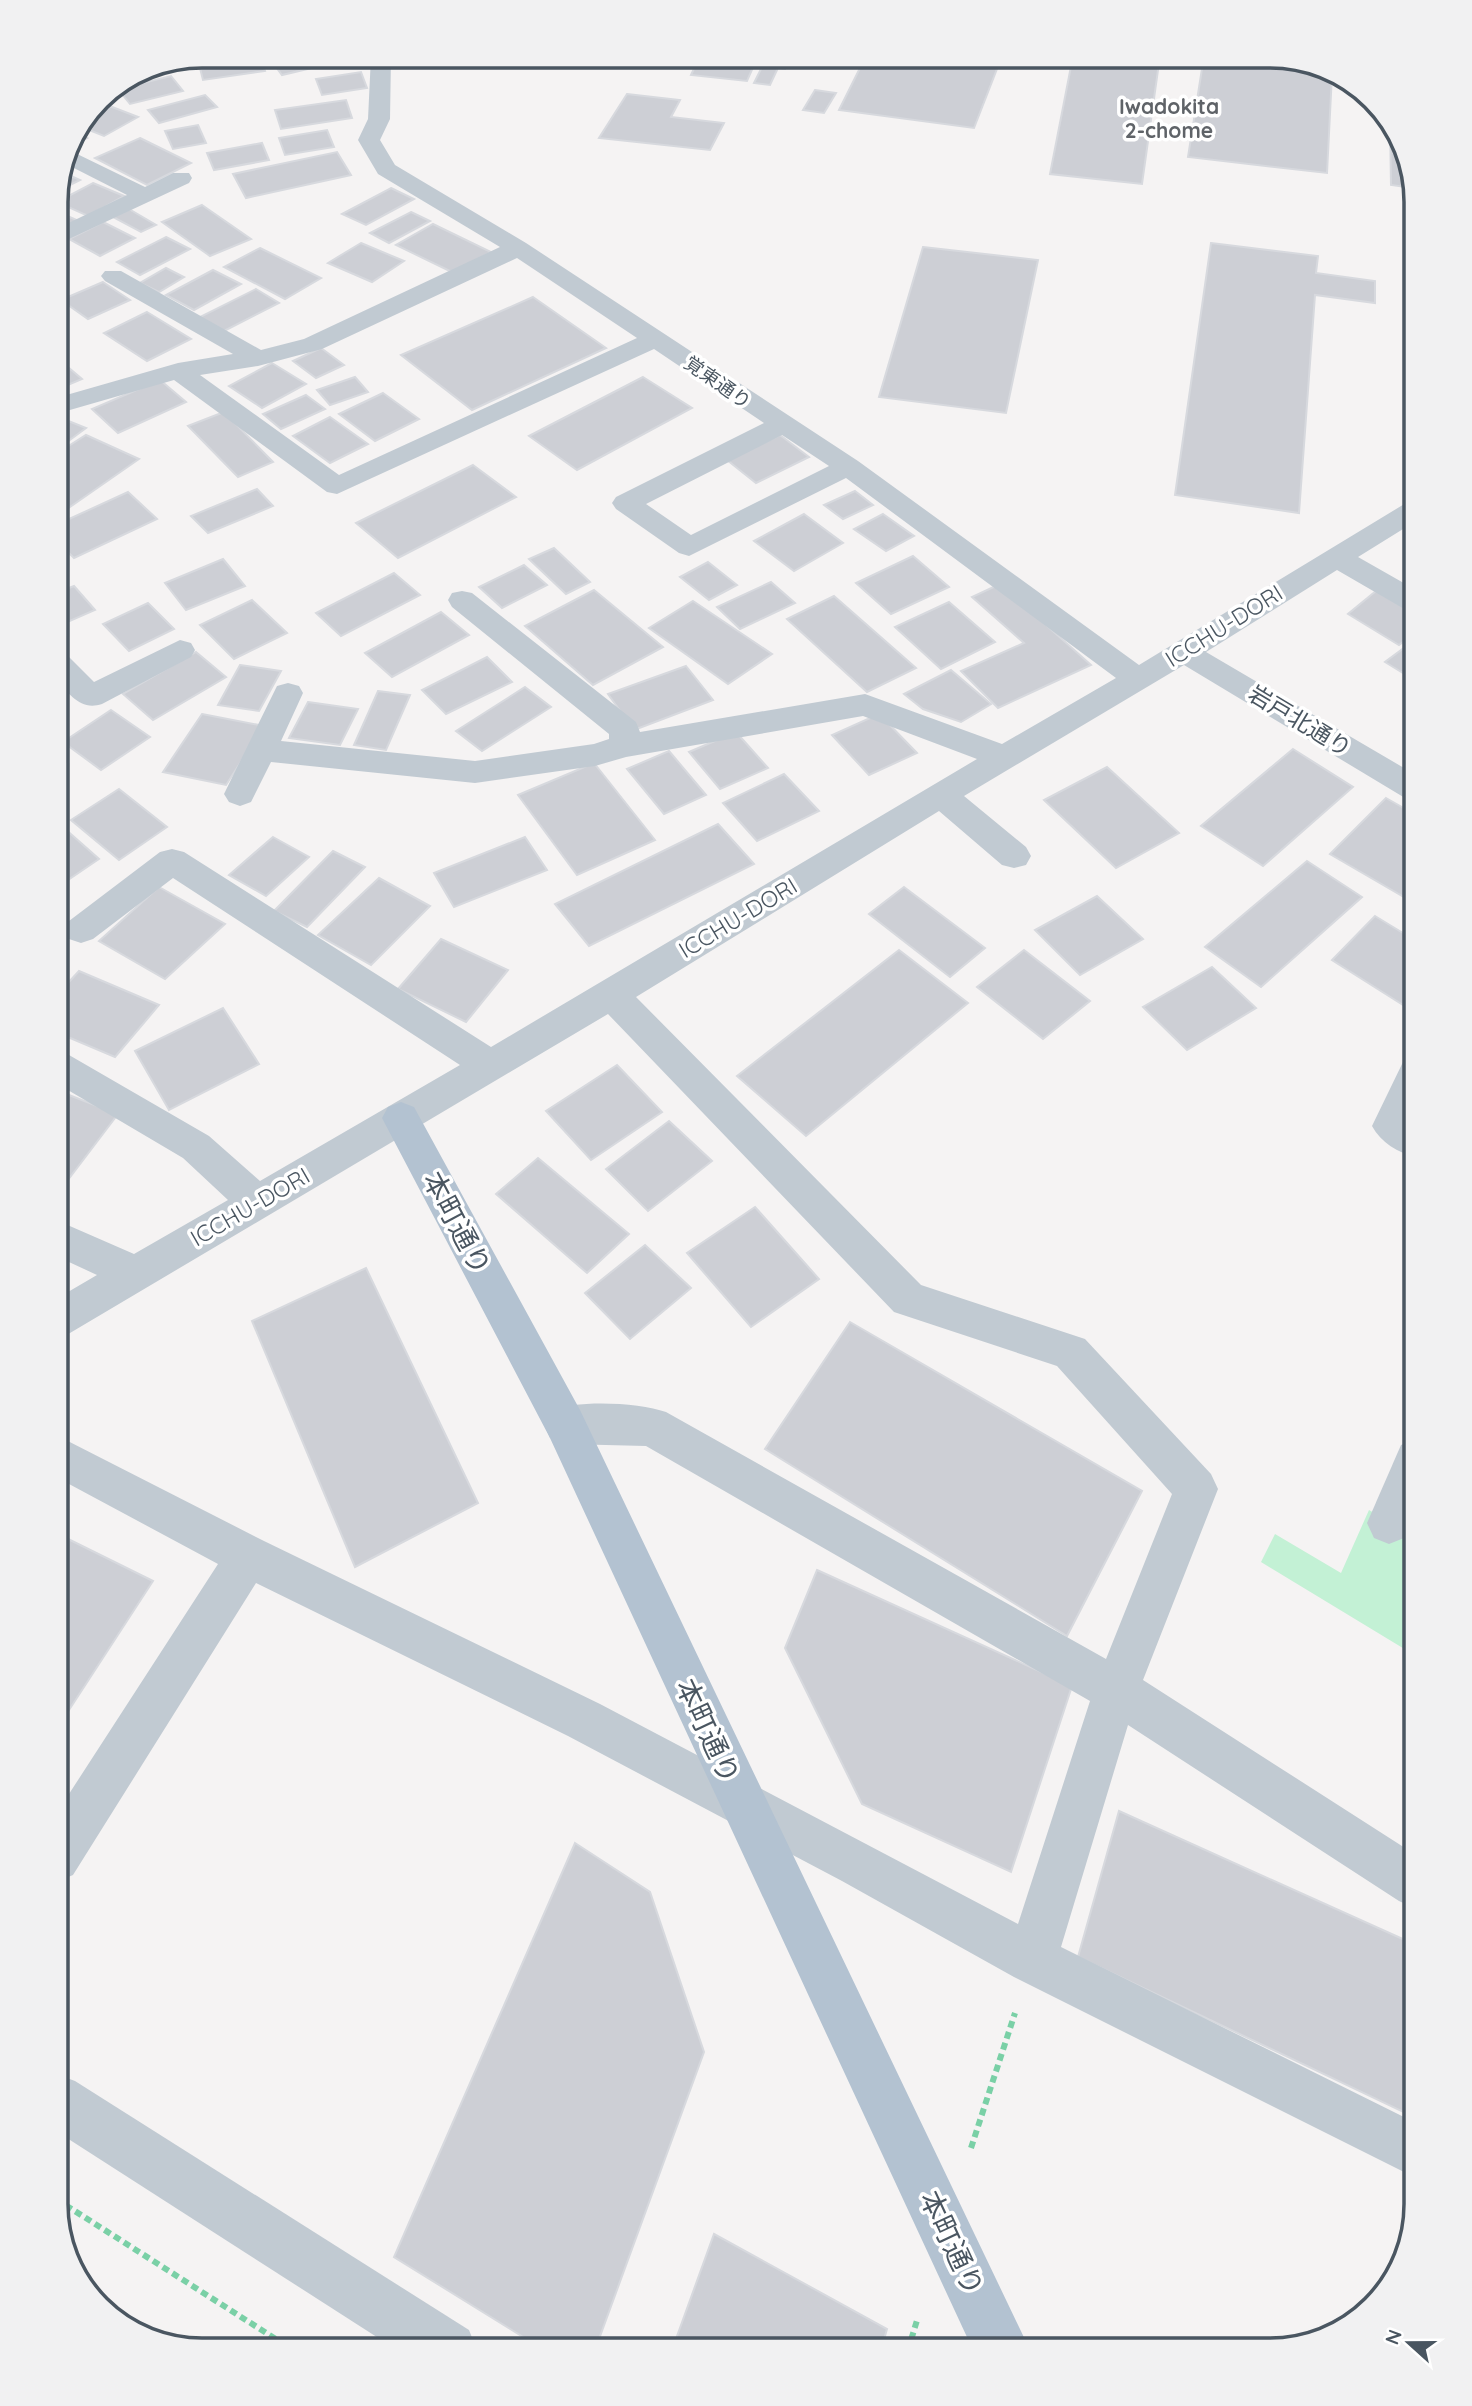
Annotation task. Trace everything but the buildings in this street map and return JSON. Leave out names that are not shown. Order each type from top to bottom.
[{"type":"main road","name":"本町通り","points":[[401,1118],[565,1424],[997,2338]]},
{"type":"street","name":"覚東通り","points":[[381,68],[379,119],[369,140],[386,169],[518,248],[848,467],[1138,679]]},
{"type":"street","points":[[75,160],[144,195]]},
{"type":"street","points":[[69,232],[181,178]]},
{"type":"street","points":[[69,402],[178,371],[258,358],[313,344],[518,248]]},
{"type":"street","points":[[113,276],[258,358]]},
{"type":"street","points":[[178,371],[337,486],[656,339]]},
{"type":"street","points":[[781,425],[626,503],[689,547],[848,467]]},
{"type":"street","name":"ICCHU-DORI","points":[[68,1313],[611,995],[941,794],[1184,652],[1404,516]]},
{"type":"street","points":[[1336,557],[1404,596]]},
{"type":"street","points":[[462,600],[625,730],[624,746]]},
{"type":"street","points":[[69,674],[92,697],[180,650]]},
{"type":"street","name":"岩戸北通り","points":[[1184,652],[1404,783]]},
{"type":"street","points":[[240,794],[288,694]]},
{"type":"street","points":[[262,750],[475,772],[595,755],[624,746],[865,705],[1004,757]]},
{"type":"street","points":[[941,794],[1013,856]]},
{"type":"street","points":[[81,930],[172,861],[489,1065]]},
{"type":"street","points":[[611,995],[908,1299],[1070,1352],[1196,1489],[1116,1690],[1032,1959]]},
{"type":"street","points":[[69,1072],[196,1147],[258,1203]]},
{"type":"street","points":[[1404,1098],[1391,1126],[1404,1134]]},
{"type":"street","points":[[68,1243],[136,1274]]},
{"type":"street","points":[[565,1424],[651,1426],[1116,1690],[1404,1876]]},
{"type":"street","points":[[68,1462],[248,1556],[584,1720],[1032,1959],[1404,2145]]},
{"type":"street","points":[[1389,1523],[1404,1487]]},
{"type":"street","points":[[68,1839],[248,1556]]},
{"type":"street","points":[[68,2108],[429,2337]]},
{"type":"path","points":[[945,2229],[1032,1959]]},
{"type":"path","points":[[68,2207],[273,2337]]},
{"type":"green space","points":[[1369,1510],[1404,1531],[1404,1649],[1261,1562],[1275,1534],[1341,1573]]},
{"type":"district","name":"Iwadokita 2-chome","points":[[1169,119]]}]
